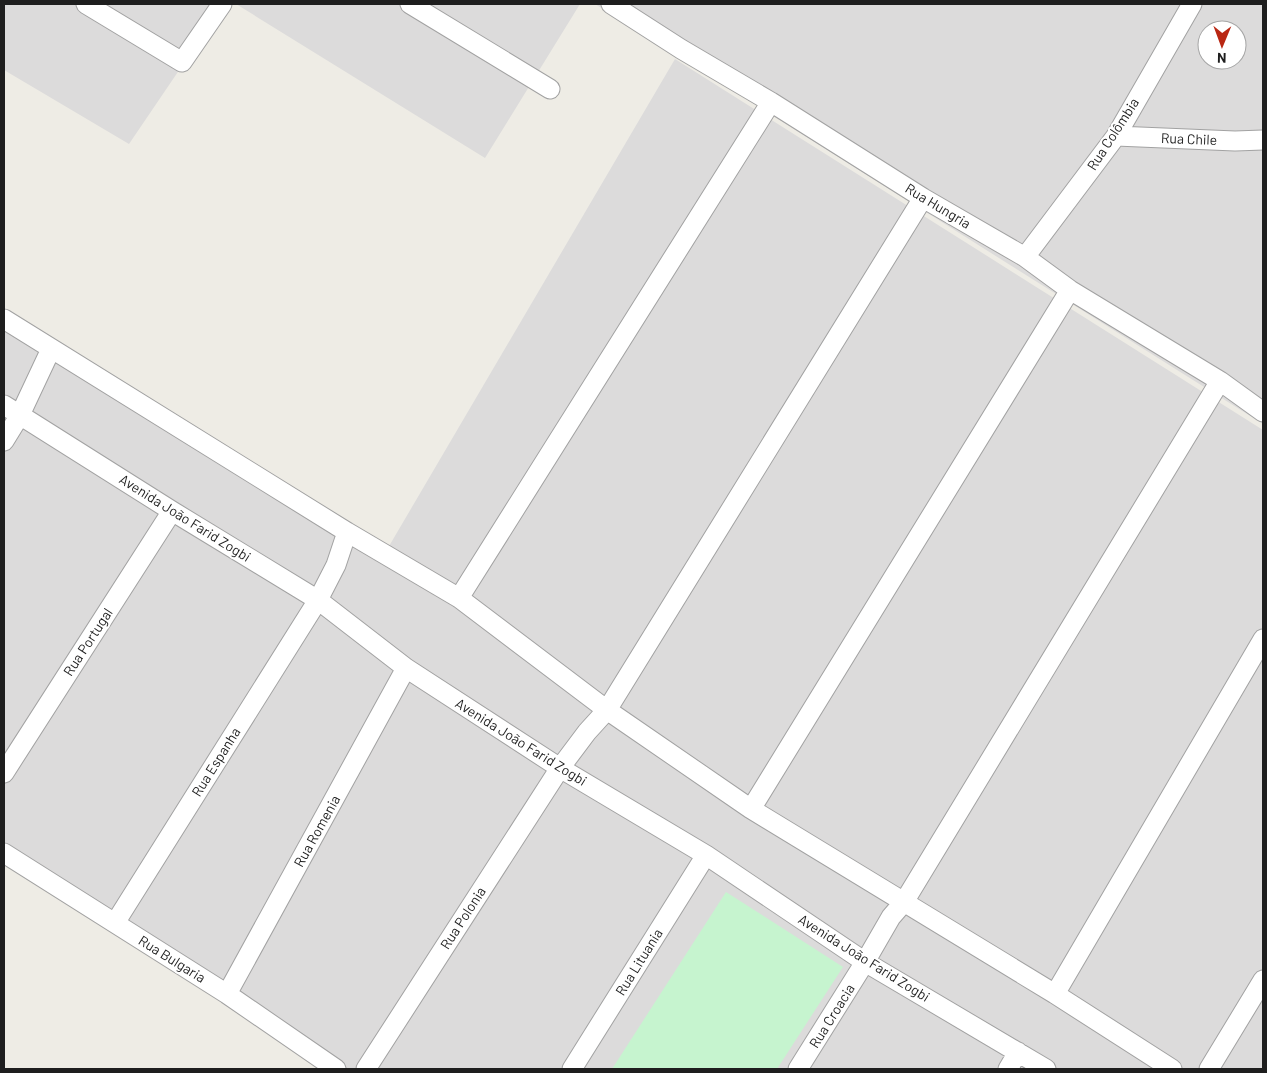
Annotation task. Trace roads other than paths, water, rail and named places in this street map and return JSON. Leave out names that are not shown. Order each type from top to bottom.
[{"type":"street","points":[[86,4],[182,62],[222,4]]},
{"type":"street","points":[[410,4],[550,89]]},
{"type":"street","name":"Rua Hungria","points":[[611,4],[923,198],[1025,257],[1070,290],[1220,381],[1263,412]]},
{"type":"street","name":"Rua Colômbia","points":[[1025,257],[1116,136],[1192,4]]},
{"type":"street","points":[[459,598],[771,102]]},
{"type":"street","name":"Rua Chile","points":[[1116,136],[1263,140]]},
{"type":"street","name":"Rua Polonia","points":[[366,1069],[560,768],[587,732],[607,710],[923,198]]},
{"type":"street","points":[[751,808],[1070,290]]},
{"type":"street","points":[[4,319],[347,532],[459,598],[607,710],[751,808],[1055,994],[1172,1069]]},
{"type":"street","points":[[4,441],[20,415],[51,349]]},
{"type":"street","name":"Rua Croacia","points":[[798,1069],[891,917],[904,902],[1220,381]]},
{"type":"street","name":"Avenida João Farid Zogbi","points":[[4,405],[318,600],[406,668],[560,768],[706,855],[865,962],[1046,1069]]},
{"type":"street","name":"Rua Portugal","points":[[4,774],[172,511]]},
{"type":"street","name":"Rua Espanha","points":[[115,923],[318,600],[336,565],[347,532]]},
{"type":"street","points":[[1055,994],[1263,639]]},
{"type":"street","name":"Rua Romenia","points":[[227,994],[406,668]]},
{"type":"street","name":"Rua Bulgaria","points":[[4,853],[227,994],[336,1069]]},
{"type":"street","name":"Rua Lituania","points":[[572,1069],[706,855]]},
{"type":"street","points":[[1210,1069],[1263,980]]},
{"type":"street","points":[[1008,1069],[1018,1052]]}]
